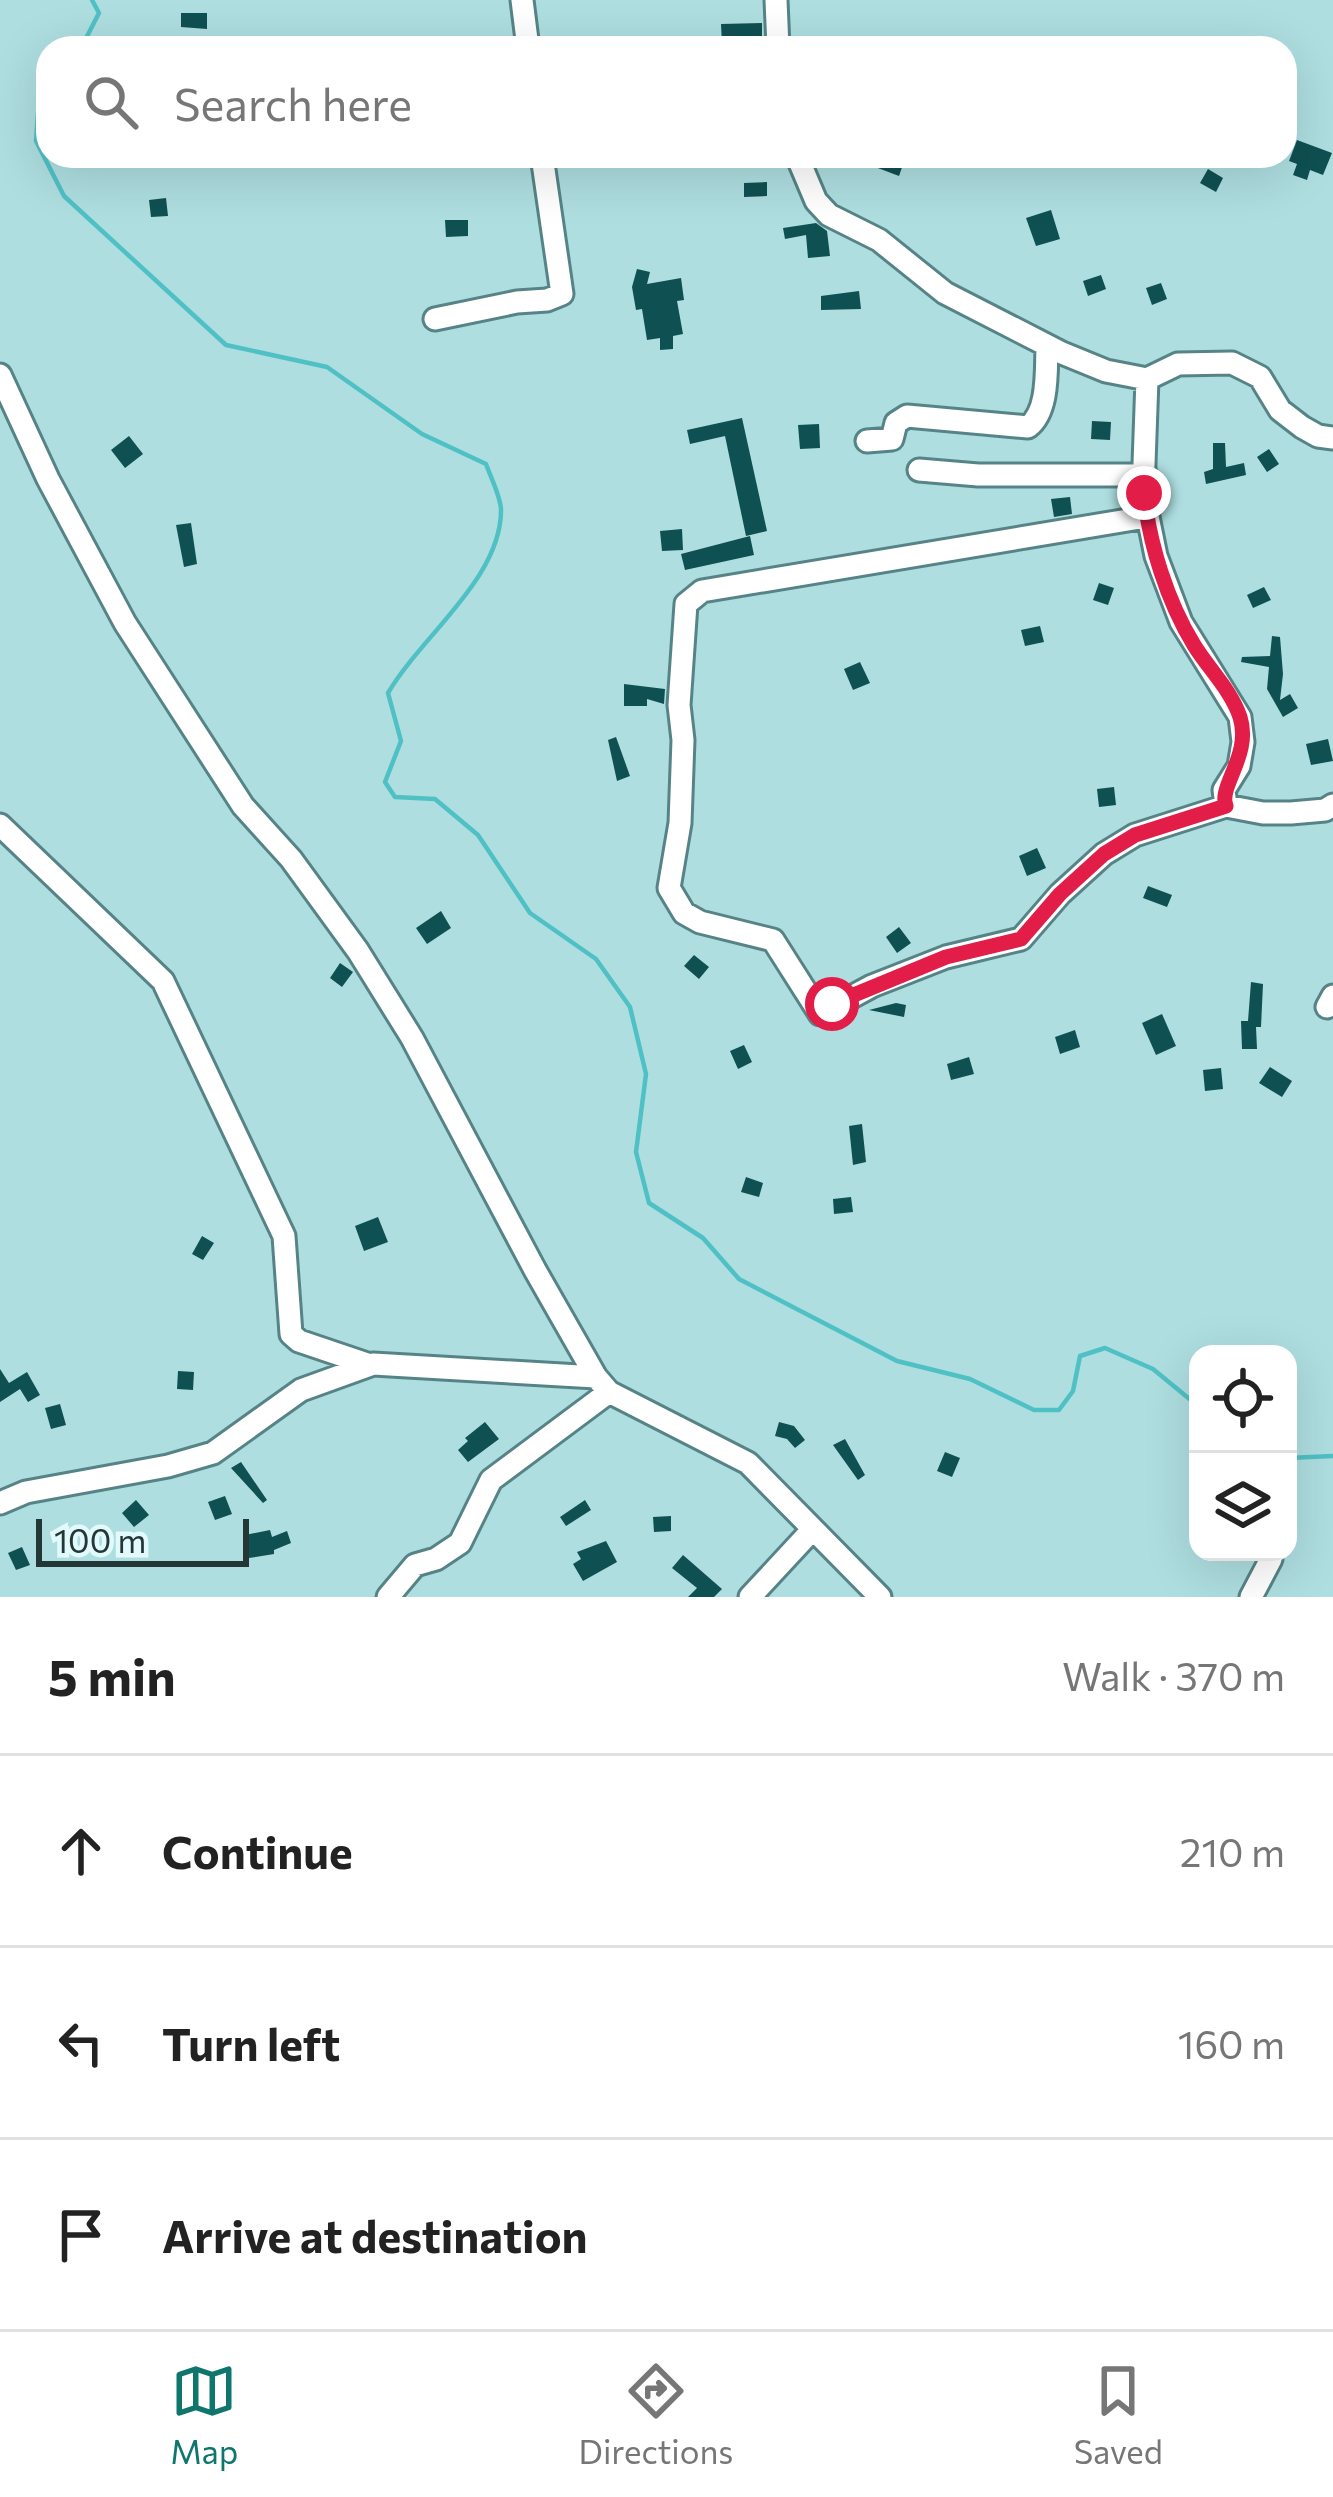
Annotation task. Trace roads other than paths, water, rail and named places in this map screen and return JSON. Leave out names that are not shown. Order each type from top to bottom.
[{"type":"street","points":[[522,0],[526,36]]},
{"type":"street","points":[[776,0],[778,36]]},
{"type":"street","points":[[435,319],[562,294],[544,168]]},
{"type":"street","points":[[802,168],[816,201],[829,215],[879,240],[945,293],[1048,346],[1094,367],[1147,379],[1178,364],[1232,364],[1260,377],[1280,410],[1302,427],[1333,438]]},
{"type":"street","points":[[868,441],[892,439],[896,423],[907,416],[1028,428],[1039,415],[1048,346]]},
{"type":"street","points":[[0,376],[48,479],[125,623],[242,806],[291,860],[358,951],[603,1384]]},
{"type":"street","points":[[1147,379],[1146,517],[1181,622],[1240,717],[1239,766],[1224,790],[1226,806]]},
{"type":"street","points":[[919,470],[978,475],[1147,475]]},
{"type":"street","points":[[1146,517],[702,591],[686,604],[679,705],[683,740],[680,823],[669,888],[683,913],[700,922],[773,940],[820,1014],[872,986],[946,957],[1021,939],[1060,894],[1104,854],[1135,835],[1226,806],[1291,813],[1333,805]]},
{"type":"street","points":[[0,825],[163,981],[284,1236],[291,1334],[370,1365],[603,1384],[748,1463],[880,1597]]},
{"type":"street","points":[[0,1503],[26,1492],[213,1453],[301,1390],[370,1365]]},
{"type":"street","points":[[388,1597],[416,1565],[460,1543],[491,1480],[603,1384]]},
{"type":"street","points":[[750,1597],[812,1530]]},
{"type":"street","points":[[1251,1597],[1270,1561]]},
{"type":"waterway","points":[[87,36],[99,13],[92,0]]},
{"type":"waterway","points":[[50,168],[64,196],[226,345],[327,367],[422,434],[486,464],[501,509],[498,534],[474,583],[388,693],[401,741],[385,782],[395,797],[435,799],[478,835],[530,913],[596,959],[630,1007],[646,1074],[636,1152],[649,1203],[703,1238],[739,1279],[897,1361],[970,1379],[1034,1410],[1059,1410],[1073,1391],[1080,1356],[1105,1348],[1153,1369],[1189,1399]]},
{"type":"waterway","points":[[1297,1458],[1333,1456]]}]
